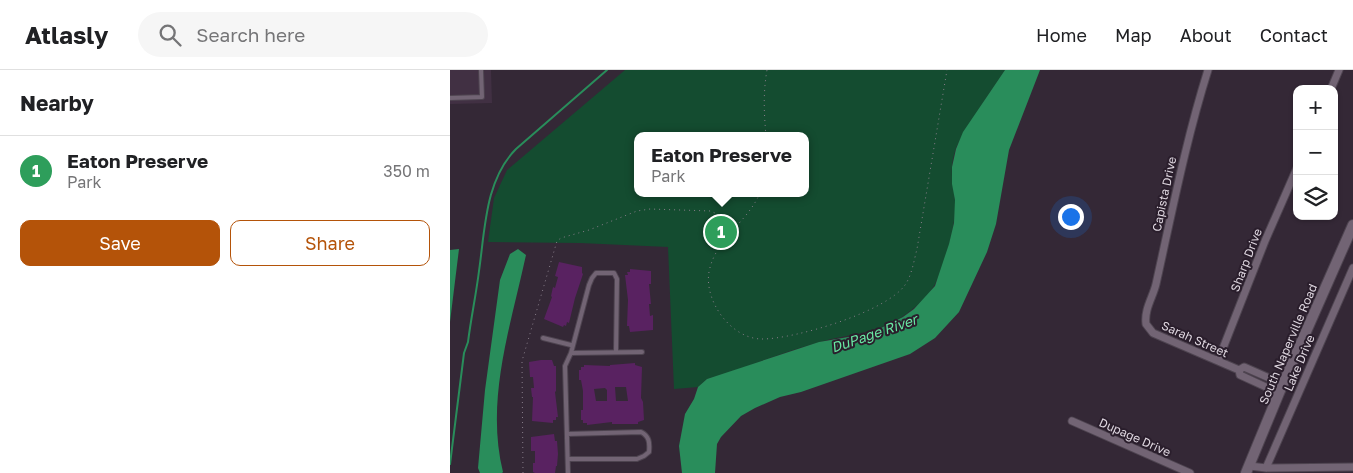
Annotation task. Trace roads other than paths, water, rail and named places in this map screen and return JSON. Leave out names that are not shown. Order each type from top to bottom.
[{"type":"main road","name":"South Naperville Road","points":[[1248,469],[1281,388],[1353,225]]},
{"type":"street","name":"Capista Drive","points":[[1146,324],[1146,312],[1156,287],[1188,140],[1208,70]]},
{"type":"street","points":[[1333,85],[1339,70]]},
{"type":"street","name":"Sharp Drive","points":[[1218,361],[1265,241],[1294,175]]},
{"type":"street","name":"Lake Drive","points":[[1266,468],[1353,268]]},
{"type":"street","name":"Sarah Street","points":[[1146,324],[1153,333],[1239,370],[1244,367],[1281,388]]},
{"type":"street","name":"Dupage Drive","points":[[1072,421],[1190,473]]},
{"type":"street","points":[[1248,469],[1353,467]]},
{"type":"lane","points":[[450,98],[482,97],[481,70]]},
{"type":"lane","points":[[568,473],[565,366],[592,278],[596,273],[614,273],[617,279],[616,352]]},
{"type":"lane","points":[[543,338],[571,345]]},
{"type":"lane","points":[[570,353],[642,352]]},
{"type":"lane","points":[[567,434],[640,432],[646,435],[650,442],[649,452],[637,459],[568,460]]},
{"type":"water","name":"DuPage River","points":[[1005,70],[1040,70],[1009,150],[996,224],[987,252],[959,312],[935,338],[910,354],[801,392],[780,397],[741,416],[721,437],[717,444],[715,473],[682,473],[679,446],[685,414],[694,399],[698,387],[707,379],[819,342],[860,335],[881,328],[914,309],[935,286],[954,223],[955,200],[952,184],[952,167],[956,149],[963,132]]},
{"type":"water","points":[[459,249],[450,322],[450,250]]},
{"type":"water","points":[[518,249],[526,255],[507,335],[498,390],[498,445],[503,472],[480,473],[478,468],[485,390],[500,280],[510,254]]},
{"type":"waterway","points":[[450,464],[464,353],[468,342],[485,223],[492,190],[506,161],[516,149],[607,70]]},
{"type":"place","name":"Eaton Preserve","points":[[721,232]]}]
